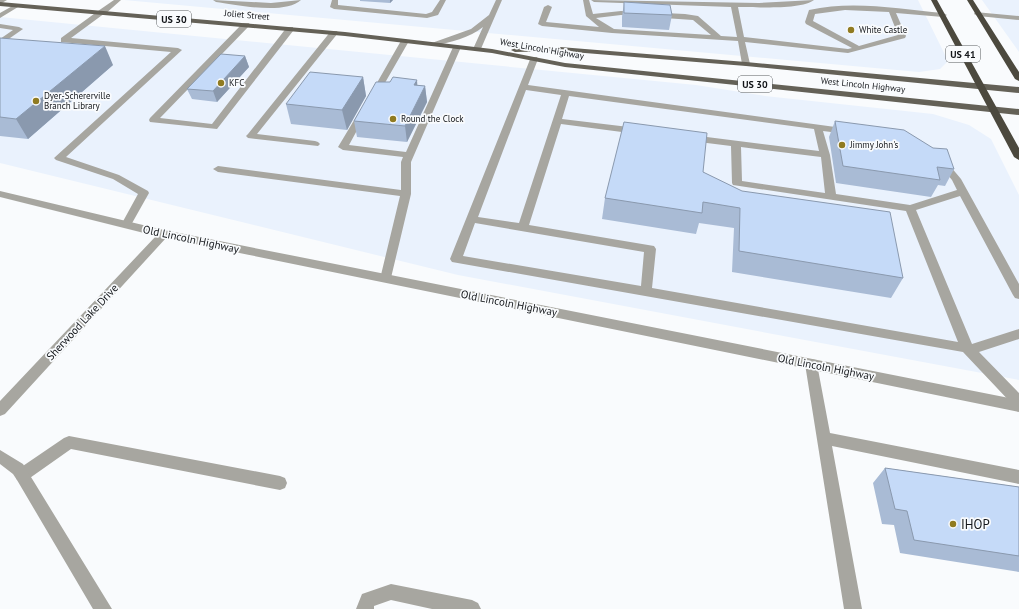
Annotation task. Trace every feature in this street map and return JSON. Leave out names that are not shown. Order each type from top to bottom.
[{"type":"highway","name":"US 41","points":[[934,0],[1019,157]]},
{"type":"highway","name":"US 41","points":[[970,0],[1019,79]]},
{"type":"main road","name":"Joliet Street","points":[[0,3],[16,6],[334,33],[492,50]]},
{"type":"main road","name":"West Lincoln Highway","points":[[492,50],[560,49],[746,64],[1019,90]]},
{"type":"main road","name":"West Lincoln Highway","points":[[492,50],[565,65],[1019,112]]},
{"type":"street","points":[[0,3],[4,0]]},
{"type":"street","points":[[118,0],[64,40],[178,50],[59,158],[116,177],[144,194],[126,225]]},
{"type":"street","points":[[216,0],[288,5],[298,0]]},
{"type":"street","points":[[335,0],[334,7],[347,10],[427,16],[435,13],[443,0]]},
{"type":"street","points":[[477,49],[499,0]]},
{"type":"street","points":[[586,0],[588,14],[596,23],[612,31]]},
{"type":"street","points":[[594,0],[686,2],[734,5],[794,4],[811,0]]},
{"type":"street","points":[[734,5],[746,64]]},
{"type":"street","points":[[0,16],[16,6]]},
{"type":"street","points":[[548,7],[542,24],[612,31],[740,39],[848,51],[902,36],[892,11]]},
{"type":"street","points":[[858,49],[853,45],[817,28],[809,22],[812,12],[830,8],[847,8],[943,15]]},
{"type":"street","points":[[590,16],[621,13],[685,16],[695,18],[719,38]]},
{"type":"street","points":[[978,14],[1018,20]]},
{"type":"street","points":[[433,44],[458,37],[474,30],[492,16]]},
{"type":"street","points":[[246,25],[153,120],[214,127],[290,29]]},
{"type":"street","points":[[0,26],[19,29],[0,43]]},
{"type":"street","points":[[315,144],[251,136],[334,33]]},
{"type":"street","points":[[405,41],[343,147],[409,155]]},
{"type":"street","points":[[386,279],[406,194],[406,162],[457,47]]},
{"type":"street","points":[[534,59],[456,259],[972,349],[1019,334]]},
{"type":"street","points":[[523,87],[857,133]]},
{"type":"street","points":[[523,227],[566,93]]},
{"type":"street","points":[[557,121],[643,132]]},
{"type":"street","points":[[818,127],[825,155],[831,197]]},
{"type":"street","points":[[682,137],[825,155]]},
{"type":"street","points":[[736,144],[737,183],[910,208],[963,192]]},
{"type":"street","points":[[934,153],[956,179],[1019,295]]},
{"type":"street","points":[[218,169],[406,194]]},
{"type":"street","name":"Old Lincoln Highway","points":[[0,194],[164,234],[1019,406]]},
{"type":"street","points":[[910,208],[967,348],[1019,402]]},
{"type":"street","points":[[472,219],[650,249],[646,291]]},
{"type":"street","name":"Sherwood Lake Drive","points":[[0,410],[164,234]]},
{"type":"street","points":[[811,364],[853,609]]},
{"type":"street","points":[[824,438],[1019,477]]},
{"type":"street","points":[[22,475],[69,442],[280,483]]},
{"type":"street","points":[[0,456],[18,469],[103,609]]},
{"type":"street","points":[[365,609],[368,600],[391,592],[472,609]]},
{"type":"shaded area","points":[[124,0],[918,0],[948,61],[940,69],[919,72]]},
{"type":"shaded area","points":[[982,0],[1019,0],[1019,52]]},
{"type":"shaded area","points":[[0,17],[696,85],[765,96],[933,114],[969,125],[991,139],[1019,195],[1019,380],[458,275],[0,163]]},
{"type":"building","points":[[624,2],[670,5],[672,15],[624,13]]},
{"type":"building","points":[[0,38],[105,46],[16,119],[0,117]]},
{"type":"building","points":[[221,54],[245,56],[213,91],[187,89]]},
{"type":"building","points":[[310,72],[363,77],[342,110],[286,104]]},
{"type":"building","points":[[393,77],[417,80],[414,85],[425,86],[405,126],[354,121],[376,82],[390,82]]},
{"type":"building","points":[[835,121],[904,130],[933,148],[947,149],[954,169],[937,167],[940,180],[843,166]]},
{"type":"building","points":[[624,122],[707,133],[703,172],[742,191],[890,212],[903,278],[739,251],[740,208],[703,202],[702,213],[605,198]]},
{"type":"building","name":"IHOP","points":[[885,468],[1019,487],[1019,556],[914,540],[907,511],[895,509]]},
{"type":"place","name":"White Castle","points":[[851,30]]},
{"type":"place","name":"KFC","points":[[221,83]]},
{"type":"place","name":"Dyer-Schererville Branch Library","points":[[36,101]]},
{"type":"place","name":"Round the Clock","points":[[393,119]]},
{"type":"place","name":"Jimmy John's","points":[[842,145]]},
{"type":"place","name":"IHOP","points":[[953,524]]}]
